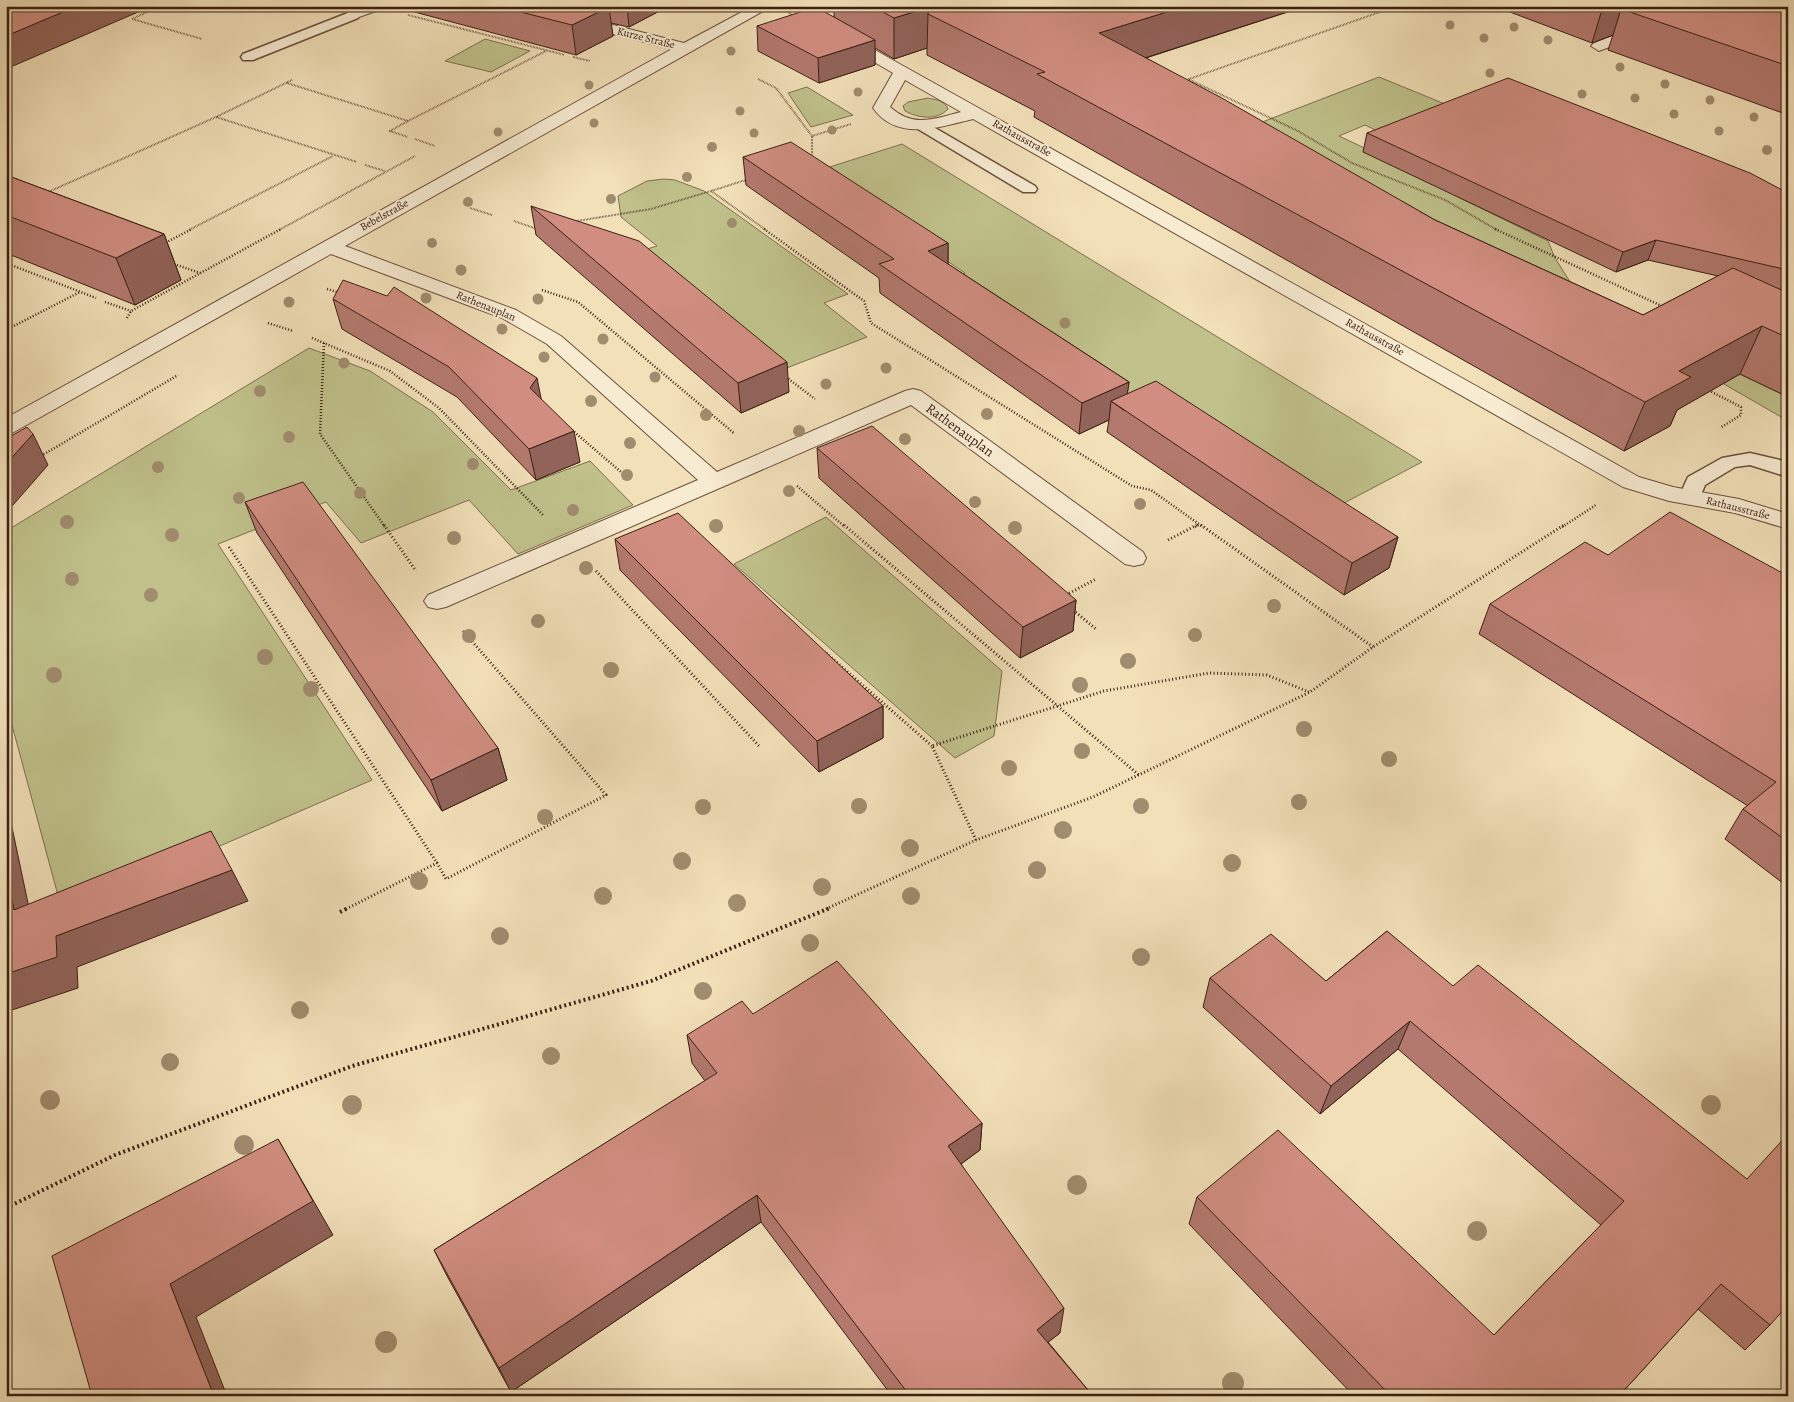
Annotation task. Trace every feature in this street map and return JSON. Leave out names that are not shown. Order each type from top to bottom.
[{"type":"street","points":[[353,16],[376,6]]},
{"type":"street","name":"Kurze Straße","points":[[519,6],[686,48]]},
{"type":"street","name":"Bebelstraße","points":[[6,427],[328,246],[764,6]]},
{"type":"street","name":"Rathausstraße","points":[[785,6],[902,70],[1631,482],[1662,492],[1739,506],[1788,522]]},
{"type":"street","points":[[1599,46],[1654,26]]},
{"type":"street","points":[[888,114],[880,108],[902,70]]},
{"type":"street","name":"Rathausstraße","points":[[888,114],[896,121],[923,126],[977,113]]},
{"type":"street","name":"Rathenauplan","points":[[328,246],[509,314],[554,340],[714,480]]},
{"type":"street","name":"Rathenauplan","points":[[437,600],[913,396],[1134,558]]},
{"type":"lane","points":[[248,58],[353,16]]},
{"type":"lane","points":[[923,126],[1030,189]]},
{"type":"lane","points":[[1690,497],[1696,482],[1729,462],[1750,459],[1779,466],[1788,471]]},
{"type":"path","points":[[160,6],[132,19],[202,39]]},
{"type":"path","points":[[186,6],[197,9],[219,6]]},
{"type":"path","points":[[376,6],[565,55]]},
{"type":"path","points":[[1397,6],[1188,79],[1298,131],[1352,163],[1445,200],[1502,233],[1667,309]]},
{"type":"path","points":[[408,136],[390,131],[546,51]]},
{"type":"path","points":[[758,79],[776,88],[812,136],[812,154],[804,162]]},
{"type":"path","points":[[41,195],[216,117],[292,80]]},
{"type":"path","points":[[286,83],[408,121]]},
{"type":"path","points":[[812,136],[888,114]]},
{"type":"path","points":[[216,117],[357,162]]},
{"type":"path","points":[[415,139],[435,146]]},
{"type":"path","points":[[158,246],[334,156]]},
{"type":"path","points":[[365,165],[386,172]]},
{"type":"path","points":[[576,221],[652,210],[758,176]]},
{"type":"path","points":[[711,191],[864,301],[872,322],[1132,486],[1151,490],[1373,646]]},
{"type":"path","points":[[466,207],[492,215]]},
{"type":"path","points":[[6,263],[96,298]]},
{"type":"path","points":[[6,330],[81,292]]},
{"type":"path","points":[[105,302],[131,311]]},
{"type":"path","points":[[267,323],[293,332]]},
{"type":"path","points":[[229,546],[446,878],[606,795],[437,600],[320,434],[324,343]]},
{"type":"path","points":[[1700,387],[1741,407],[1741,415],[1714,432]]},
{"type":"path","points":[[6,1208],[115,1155],[352,1066],[651,981],[856,897],[976,840],[1093,797],[1310,692],[1373,646],[1631,482]]},
{"type":"path","points":[[976,840],[932,746],[1104,691],[1210,673],[1267,675],[1310,692]]},
{"type":"path","points":[[340,912],[436,864]]},
{"type":"green space","points":[[485,39],[530,51],[491,72],[445,61]]},
{"type":"green space","points":[[1379,77],[1462,111],[1394,139],[1365,125],[1339,136],[1462,194],[1456,196],[1548,241],[1555,258],[1613,350],[1213,141]]},
{"type":"green space","points":[[807,87],[853,115],[811,127],[788,93]]},
{"type":"green space","points":[[928,98],[942,102],[948,109],[944,113],[933,117],[921,117],[905,111],[903,106],[908,102]]},
{"type":"green space","points":[[902,144],[1422,462],[1327,512],[1143,404],[953,278],[965,273],[814,172]]},
{"type":"green space","points":[[675,180],[704,191],[848,294],[824,303],[867,337],[784,369],[634,253],[657,246],[621,217],[618,196],[647,181]]},
{"type":"green space","points":[[309,348],[370,371],[433,412],[511,490],[590,461],[633,505],[518,554],[469,500],[361,543],[326,502],[218,544],[372,780],[63,914],[6,703],[6,531]]},
{"type":"green space","points":[[1733,371],[1788,397],[1788,421],[1717,380]]},
{"type":"green space","points":[[826,517],[1002,671],[994,736],[955,758],[734,564]]},
{"type":"building","points":[[6,6],[77,6],[6,36]]},
{"type":"building","points":[[497,6],[608,6],[609,7],[572,25]]},
{"type":"building","points":[[872,6],[1186,6],[1099,33],[1220,97],[1435,220],[1643,315],[1733,268],[1788,293],[1788,338],[1762,326],[1679,371],[1691,377],[1645,402],[1037,74],[1045,72],[928,14],[930,7],[894,18]]},
{"type":"building","points":[[1629,6],[1763,6],[1788,14],[1788,66],[1621,9]]},
{"type":"building","points":[[816,7],[875,40],[818,58],[757,26]]},
{"type":"building","points":[[1508,78],[1750,173],[1788,193],[1788,270],[1656,240],[1623,252],[1367,133]]},
{"type":"building","points":[[791,142],[948,243],[928,251],[1129,382],[1082,403],[879,264],[894,259],[743,157]]},
{"type":"building","points":[[6,175],[164,234],[116,258],[6,215]]},
{"type":"building","points":[[531,206],[639,241],[787,362],[738,383]]},
{"type":"building","points":[[343,280],[387,296],[394,287],[537,378],[530,388],[574,431],[529,449],[449,367],[333,299]]},
{"type":"building","points":[[1156,381],[1398,537],[1352,563],[1111,401]]},
{"type":"building","points":[[872,426],[1076,600],[1023,627],[817,448]]},
{"type":"building","points":[[27,427],[33,434],[6,464],[6,439]]},
{"type":"building","points":[[303,482],[498,748],[431,780],[245,502]]},
{"type":"building","points":[[1670,512],[1788,576],[1788,842],[1743,809],[1776,782],[1490,604],[1585,542],[1608,555]]},
{"type":"building","points":[[678,513],[883,706],[817,741],[615,539]]},
{"type":"building","points":[[211,831],[232,870],[56,936],[57,957],[6,974],[6,870],[14,910]]},
{"type":"building","points":[[1387,931],[1453,986],[1478,965],[1747,1179],[1788,1134],[1788,1305],[1770,1325],[1721,1284],[1619,1396],[1391,1396],[1197,1197],[1278,1130],[1494,1335],[1624,1201],[1410,1021],[1331,1086],[1210,978],[1271,934],[1326,981]]},
{"type":"building","points":[[837,961],[982,1123],[948,1146],[1064,1308],[1037,1330],[1093,1396],[910,1396],[757,1195],[499,1368],[434,1250],[717,1073],[687,1035],[742,1001],[753,1014]]},
{"type":"building","points":[[278,1139],[313,1201],[170,1284],[214,1396],[92,1396],[52,1256]]}]
